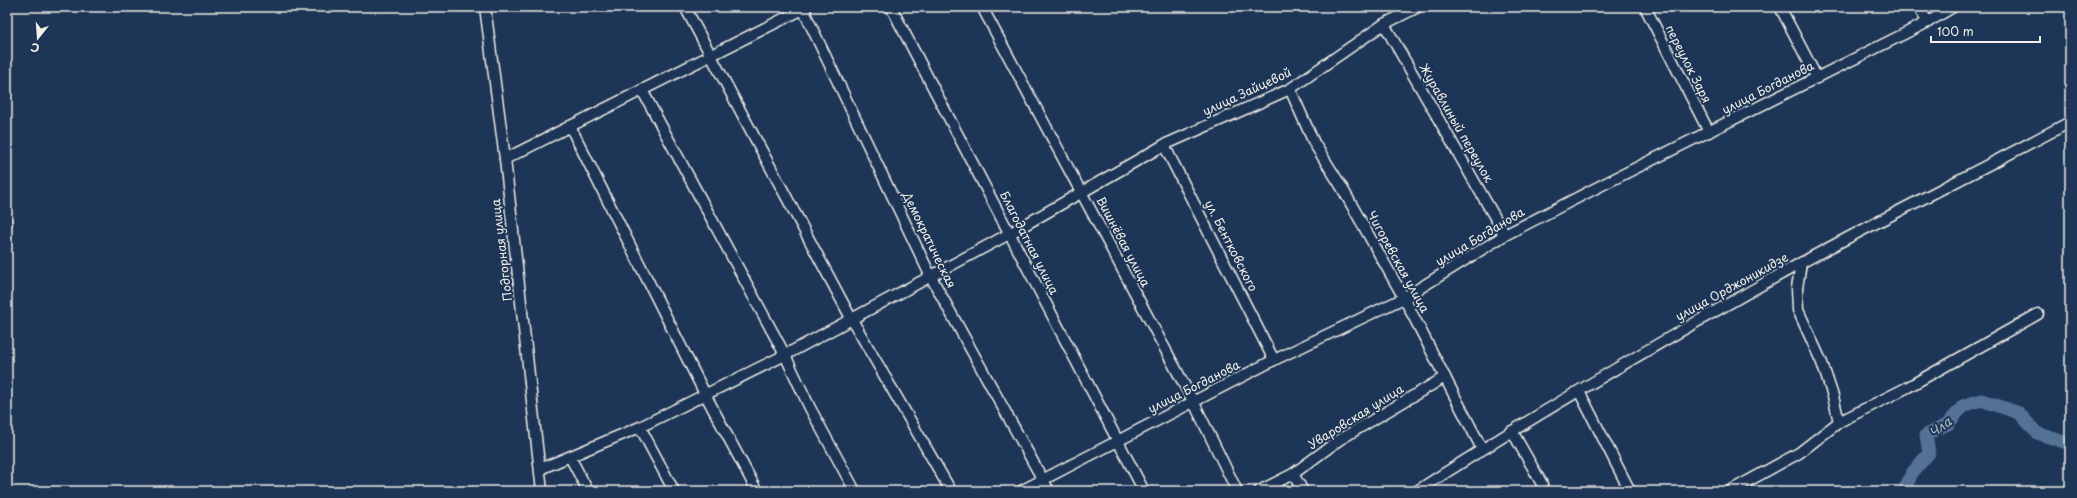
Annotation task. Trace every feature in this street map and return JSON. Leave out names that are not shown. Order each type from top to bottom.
[{"type":"street","name":"Подгорная улица","points":[[485,7],[505,159],[542,491]]},
{"type":"street","points":[[685,7],[709,56],[851,318],[952,491]]},
{"type":"street","name":"Благодатная улица","points":[[891,7],[1144,491]]},
{"type":"street","name":"Вишнёвая улица","points":[[982,7],[1194,403],[1237,491]]},
{"type":"street","name":"улица Зайцевой","points":[[540,469],[640,426],[785,355],[1009,234],[1164,145],[1290,89],[1384,24],[1418,7]]},
{"type":"street","name":"переулок Заря","points":[[1645,7],[1709,132]]},
{"type":"street","points":[[1780,7],[1817,78]]},
{"type":"street","points":[[1918,7],[1928,22]]},
{"type":"street","name":"улица Богданова","points":[[1021,491],[1116,440],[1194,403],[1274,360],[1404,298],[1505,235],[1928,22],[1953,7]]},
{"type":"street","points":[[505,159],[804,8]]},
{"type":"street","name":"Демократическая","points":[[804,8],[931,277],[1049,491]]},
{"type":"street","name":"Журавлиный переулок","points":[[1384,24],[1505,235]]},
{"type":"street","name":"Чигоревская улица","points":[[1290,89],[1314,144],[1341,186],[1404,298],[1482,449]]},
{"type":"street","points":[[642,90],[785,355],[810,408],[855,491]]},
{"type":"street","name":"улица Орджоникидзе","points":[[1417,491],[1482,449],[1579,391],[1801,263],[2070,122]]},
{"type":"street","points":[[570,126],[705,394],[757,491]]},
{"type":"street","name":"ул. Бентковского","points":[[1164,145],[1274,360]]},
{"type":"street","points":[[1801,263],[1797,288],[1798,310],[1822,363],[1833,396],[1839,422]]},
{"type":"street","points":[[1730,491],[1799,453],[1839,422],[1908,387],[2038,314]]},
{"type":"street","name":"Уваровская улица","points":[[1259,491],[1293,474],[1339,440],[1446,377]]},
{"type":"street","points":[[1579,391],[1630,491]]},
{"type":"street","points":[[640,426],[674,491]]},
{"type":"street","points":[[1512,431],[1542,484],[1542,491]]},
{"type":"street","points":[[570,457],[588,491]]},
{"type":"street","points":[[1293,474],[1303,491]]},
{"type":"green space","points":[[7,215],[10,216],[13,223],[7,243]]},
{"type":"waterway","name":"Чла","points":[[1904,491],[1912,473],[1929,453],[1926,435],[1948,424],[1963,406],[1981,400],[2019,413],[2037,433],[2070,444]]}]
